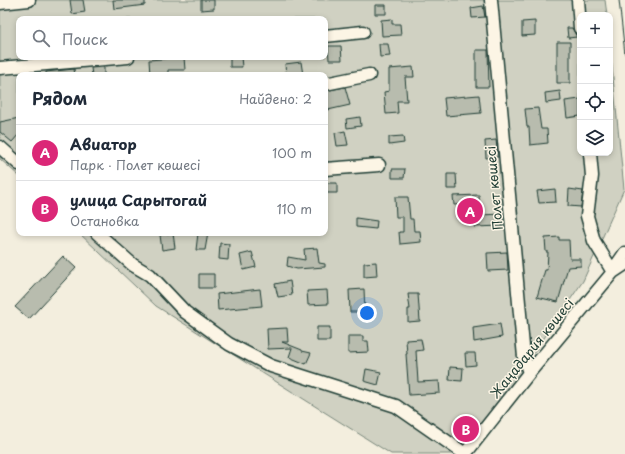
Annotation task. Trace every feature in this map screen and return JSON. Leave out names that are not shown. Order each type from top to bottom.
[{"type":"street","points":[[0,3],[29,0]]},
{"type":"street","name":"Полет көшесі","points":[[491,0],[524,357],[529,372]]},
{"type":"street","points":[[578,0],[579,12]]},
{"type":"street","points":[[328,36],[363,32]]},
{"type":"street","points":[[0,68],[93,60]]},
{"type":"street","points":[[328,83],[369,75]]},
{"type":"street","points":[[9,151],[16,160]]},
{"type":"street","points":[[590,156],[592,176],[587,216],[594,241],[613,272],[625,253]]},
{"type":"street","points":[[328,169],[379,165]]},
{"type":"street","points":[[100,236],[133,265],[150,275],[185,312],[229,344],[271,366],[396,406],[465,454]]},
{"type":"street","name":"Жаңадария көшесі","points":[[465,454],[529,372],[613,272],[625,264]]},
{"type":"shaded area","points":[[0,0],[605,0],[607,12],[577,12],[577,156],[613,156],[613,77],[624,189],[583,281],[465,454],[391,454],[156,306],[82,236],[328,236],[328,72],[16,72],[16,173],[0,159]]},
{"type":"building","points":[[70,0],[83,0],[85,12],[72,14]]},
{"type":"building","points":[[113,0],[145,0],[145,5],[114,9]]},
{"type":"building","points":[[201,0],[214,0],[214,9],[201,10]]},
{"type":"building","points":[[375,5],[386,5],[386,14],[375,14]]},
{"type":"building","points":[[483,6],[485,17],[472,18],[471,8]]},
{"type":"building","points":[[392,19],[392,24],[400,24],[401,35],[382,36],[381,20]]},
{"type":"building","points":[[535,21],[535,35],[522,36],[522,22]]},
{"type":"building","points":[[567,28],[572,28],[577,37],[568,38]]},
{"type":"building","points":[[557,42],[570,42],[570,83],[557,83]]},
{"type":"building","points":[[379,44],[388,44],[390,56],[380,57]]},
{"type":"building","points":[[328,46],[341,46],[342,60],[329,60]]},
{"type":"building","points":[[476,50],[488,50],[489,87],[476,87]]},
{"type":"building","points":[[149,60],[184,60],[185,70],[150,72]]},
{"type":"building","points":[[230,60],[241,60],[242,67],[230,67]]},
{"type":"building","points":[[301,62],[303,72],[286,72],[285,64]]},
{"type":"building","points":[[104,67],[104,72],[92,72],[91,68]]},
{"type":"building","points":[[413,67],[414,77],[405,77],[407,101],[397,101],[398,113],[386,114],[384,92],[389,91],[389,69]]},
{"type":"building","points":[[74,69],[74,72],[46,72]]},
{"type":"building","points":[[345,87],[350,105],[328,110],[328,90]]},
{"type":"building","points":[[560,91],[561,101],[546,103],[545,93]]},
{"type":"building","points":[[479,95],[481,113],[446,116],[444,98]]},
{"type":"building","points":[[577,99],[577,116],[567,118],[565,101]]},
{"type":"building","points":[[538,108],[541,129],[547,129],[548,143],[530,145],[529,127],[527,127],[525,109]]},
{"type":"building","points":[[360,117],[361,126],[347,128],[346,119]]},
{"type":"building","points":[[16,119],[16,137],[12,142],[0,132],[0,122]]},
{"type":"building","points":[[345,131],[348,145],[337,146],[335,133]]},
{"type":"building","points":[[403,136],[404,143],[389,145],[389,137]]},
{"type":"building","points":[[496,140],[498,157],[486,158],[485,141]]},
{"type":"building","points":[[392,169],[405,169],[404,178],[392,178]]},
{"type":"building","points":[[447,174],[456,174],[457,189],[447,189]]},
{"type":"building","points":[[328,183],[337,183],[337,193],[328,193]]},
{"type":"building","points":[[555,189],[556,202],[539,203],[537,191]]},
{"type":"building","points":[[569,189],[583,191],[581,207],[568,206]]},
{"type":"building","points":[[479,195],[480,215],[502,214],[503,226],[474,227],[472,204],[454,205],[453,196]]},
{"type":"building","points":[[395,197],[408,197],[410,219],[413,219],[414,231],[420,231],[421,242],[400,244],[399,232],[403,232],[403,217],[396,217]]},
{"type":"building","points":[[356,218],[377,221],[376,229],[356,227]]},
{"type":"building","points":[[160,236],[173,236],[175,248],[162,250]]},
{"type":"building","points":[[198,236],[207,236],[205,250],[196,250]]},
{"type":"building","points":[[559,237],[559,240],[569,240],[570,259],[581,259],[581,266],[568,267],[558,302],[537,297],[545,270],[547,270],[548,252],[546,252],[545,238]]},
{"type":"building","points":[[220,243],[229,244],[228,260],[219,259]]},
{"type":"building","points":[[317,248],[319,263],[325,264],[325,267],[297,269],[287,266],[288,257],[305,260],[304,249]]},
{"type":"building","points":[[252,252],[256,267],[243,270],[240,255]]},
{"type":"building","points":[[507,252],[508,270],[488,271],[487,253]]},
{"type":"building","points":[[63,256],[76,268],[29,319],[15,307]]},
{"type":"building","points":[[376,262],[377,276],[364,277],[364,263]]},
{"type":"building","points":[[199,274],[214,274],[214,288],[199,288]]},
{"type":"building","points":[[290,281],[292,295],[278,297],[275,284]]},
{"type":"building","points":[[260,289],[262,306],[218,310],[217,294]]},
{"type":"building","points":[[364,289],[365,312],[350,312],[349,290]]},
{"type":"building","points":[[327,290],[328,304],[308,305],[307,291]]},
{"type":"building","points":[[408,294],[418,294],[420,321],[408,322],[408,309],[410,309]]},
{"type":"building","points":[[500,324],[502,337],[474,342],[473,328]]},
{"type":"building","points":[[317,327],[330,327],[330,341],[317,341]]},
{"type":"building","points":[[287,328],[288,342],[282,342],[302,351],[311,353],[306,364],[289,357],[292,348],[268,349],[267,329]]},
{"type":"building","points":[[348,336],[363,336],[363,341],[368,341],[369,352],[348,353]]},
{"type":"building","points":[[421,339],[423,350],[416,351],[418,382],[439,381],[440,393],[409,395],[406,340]]},
{"type":"building","points":[[465,353],[475,353],[476,365],[466,366]]},
{"type":"building","points":[[450,367],[463,368],[462,381],[449,380]]},
{"type":"building","points":[[366,369],[381,372],[378,385],[364,381]]},
{"type":"tram line","points":[[619,0],[625,54]]},
{"type":"place","name":"Авиатор","points":[[470,211]]},
{"type":"place","name":"улица Сарытогай","points":[[466,429]]}]
